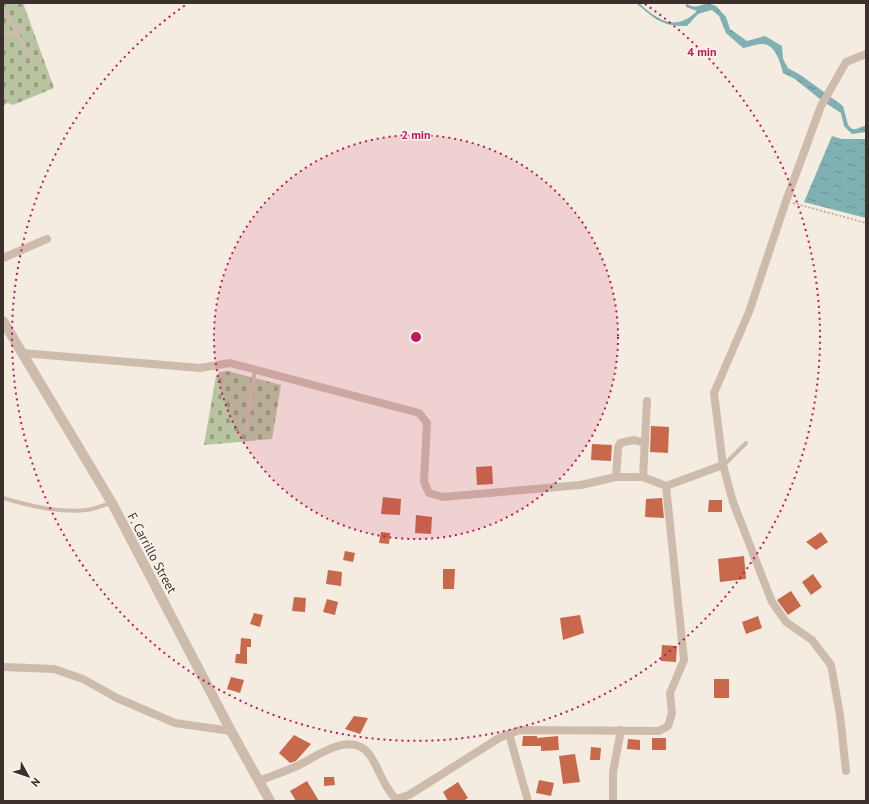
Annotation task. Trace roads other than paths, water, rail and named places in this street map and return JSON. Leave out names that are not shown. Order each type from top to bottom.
[{"type":"street","points":[[846,771],[840,715],[831,665],[812,640],[786,622],[772,602],[734,502],[723,465],[714,393],[749,312],[786,201],[821,106],[846,62],[866,54]]},
{"type":"street","points":[[3,258],[48,239]]},
{"type":"street","name":"F. Carrillo Street","points":[[3,321],[112,503],[231,731],[270,801]]},
{"type":"street","points":[[22,353],[200,368],[230,363],[419,412],[428,423],[424,482],[429,493],[443,497],[581,485],[616,477],[643,477],[666,486],[723,465]]},
{"type":"street","points":[[643,477],[646,401]]},
{"type":"street","points":[[616,477],[618,448],[620,444],[634,440],[645,443]]},
{"type":"street","points":[[259,781],[296,766],[336,746],[353,744],[368,754],[386,789],[396,799],[409,795],[499,738],[520,730],[659,731],[668,726],[672,713],[670,693],[684,660],[666,486]]},
{"type":"street","points":[[3,668],[54,669],[84,679],[117,698],[175,723],[231,731]]},
{"type":"street","points":[[613,801],[613,772],[621,730]]},
{"type":"street","points":[[509,734],[528,801]]},
{"type":"lane","points":[[3,8],[33,62]]},
{"type":"lane","points":[[3,37],[23,27]]},
{"type":"lane","points":[[246,431],[256,369]]},
{"type":"lane","points":[[723,465],[729,461],[746,443]]},
{"type":"lane","points":[[3,498],[22,504],[56,510],[88,510],[112,503]]},
{"type":"water","points":[[636,3],[639,3],[653,15],[667,22],[682,21],[697,11],[686,7],[686,3],[692,6],[707,3],[716,6],[726,17],[730,29],[747,41],[765,36],[782,46],[783,59],[788,68],[802,76],[843,106],[848,125],[852,129],[866,126],[866,132],[852,134],[844,126],[841,113],[821,100],[795,79],[783,73],[777,55],[770,47],[767,45],[757,44],[743,48],[726,33],[719,16],[712,10],[698,14],[687,26],[678,26],[664,23]]},
{"type":"water","points":[[832,136],[842,139],[866,139],[866,218],[804,202]]}]
